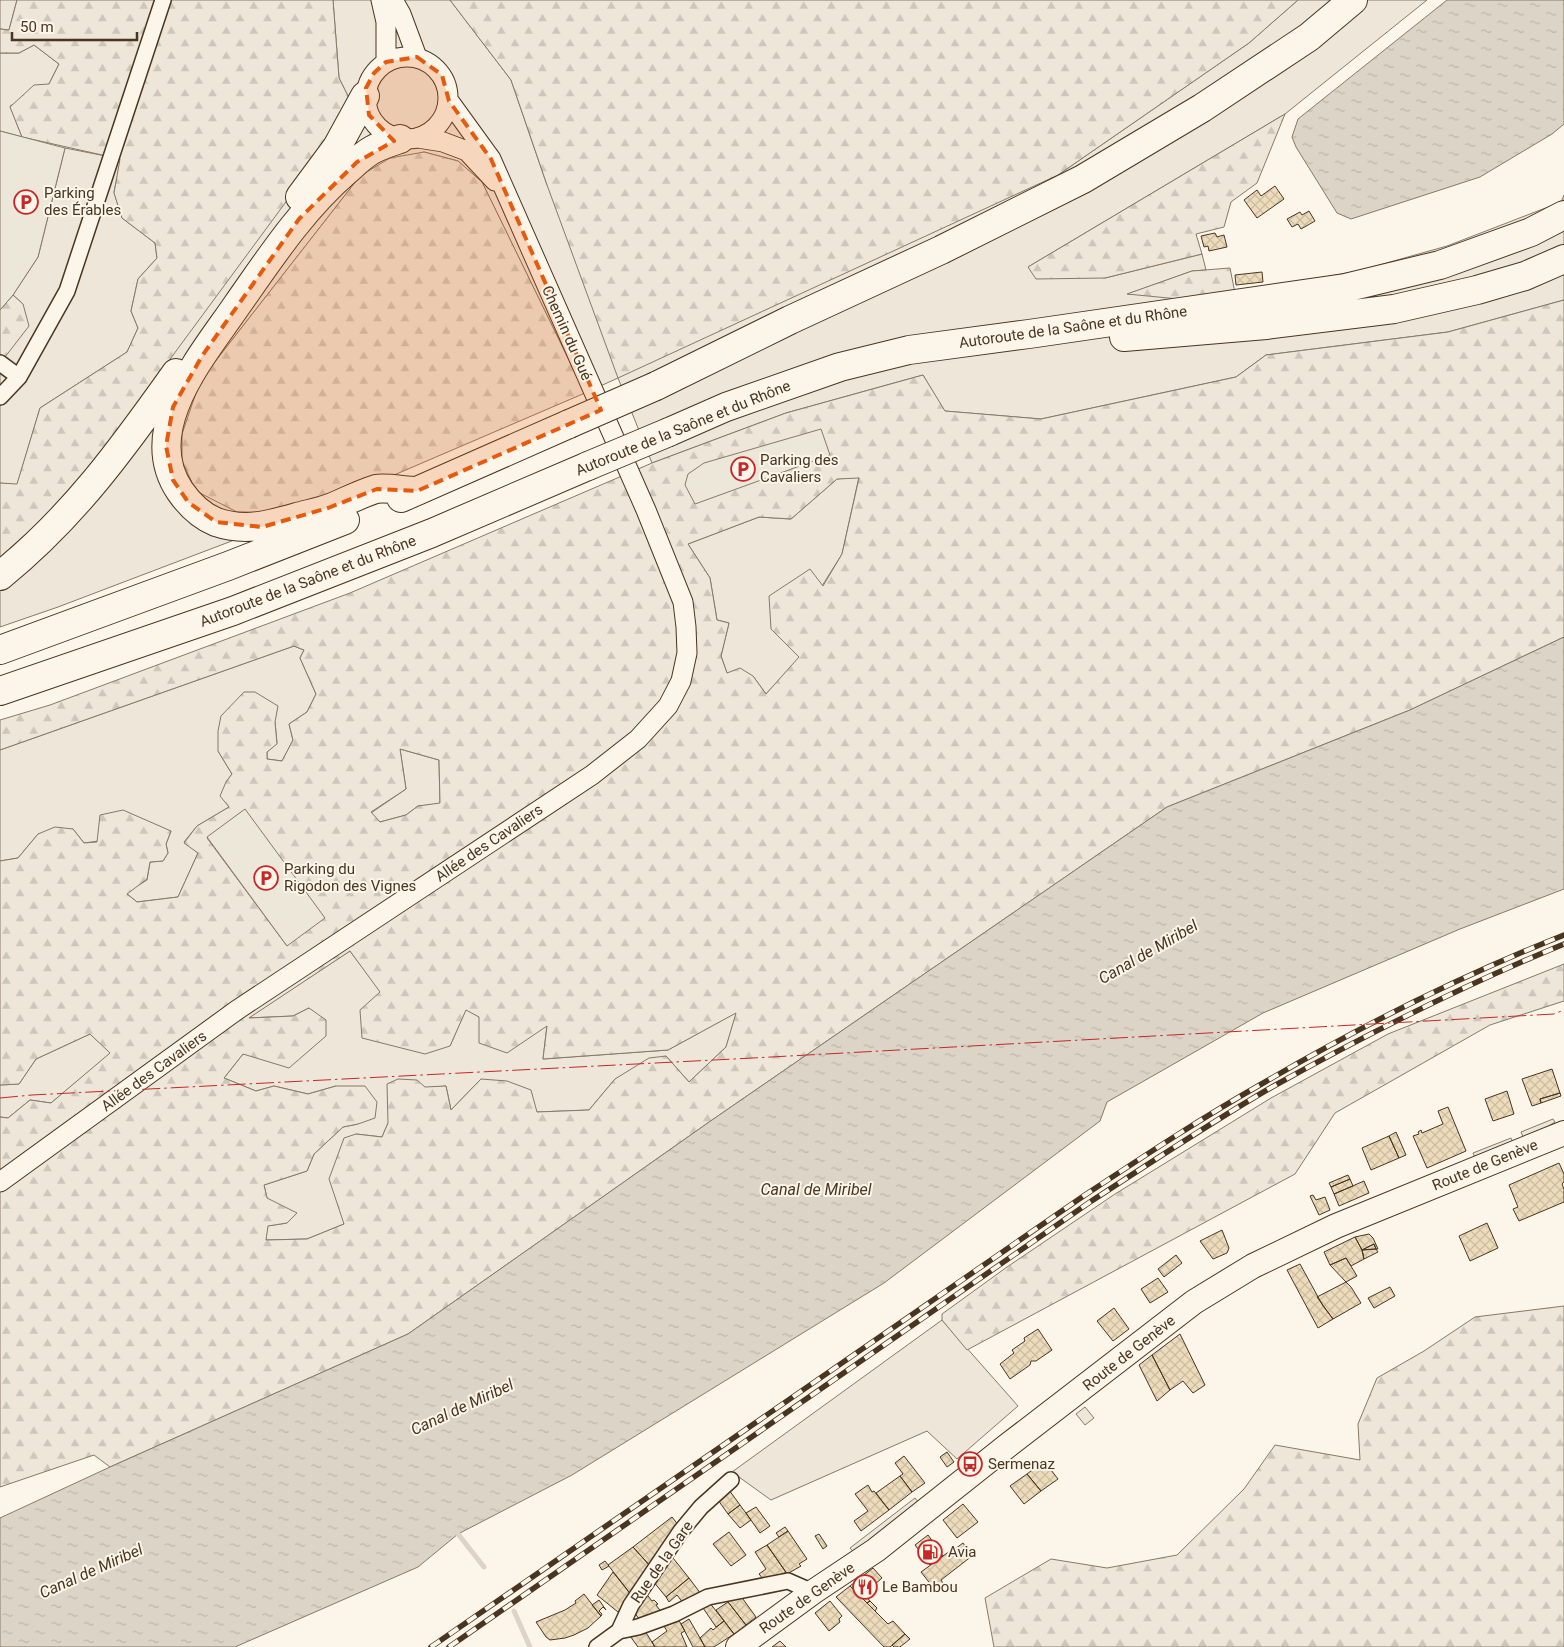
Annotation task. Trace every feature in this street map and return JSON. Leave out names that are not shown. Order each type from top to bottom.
[{"type":"highway","points":[[1202,108],[1331,0]]},
{"type":"highway","points":[[0,650],[228,566],[417,491],[656,386],[790,320],[941,250],[1083,179],[1202,108],[1309,37],[1353,0]]},
{"type":"highway","points":[[0,576],[53,529],[93,485],[127,442],[337,147],[365,96]]},
{"type":"highway","points":[[409,138],[371,151],[339,177],[299,219],[186,380],[173,407],[166,446],[168,464],[173,480],[188,502],[201,514],[216,522],[239,527],[262,527],[328,508],[377,489],[417,491]]},
{"type":"highway","name":"Autoroute de la Saône et du Rhône","points":[[0,691],[233,611],[432,533],[726,407],[840,367],[909,350],[1345,288],[1440,265],[1531,232],[1564,215]]},
{"type":"highway","points":[[784,386],[928,361],[1118,338],[1266,325],[1394,309],[1487,288],[1525,276],[1564,258]]},
{"type":"main road","name":"Route de Genève","points":[[738,1647],[812,1592],[876,1550],[1194,1302],[1253,1266],[1336,1226],[1564,1133]]},
{"type":"street","points":[[0,397],[19,377],[68,291],[163,0]]},
{"type":"street","points":[[381,0],[386,22],[386,62]]},
{"type":"street","points":[[393,0],[417,57]]},
{"type":"street","points":[[403,56],[417,57],[434,66],[447,86],[449,101],[445,116],[428,134],[409,138],[383,132],[369,115],[365,96],[369,82],[374,73],[386,62],[403,56]]},
{"type":"street","name":"Chemin du Gué","points":[[449,101],[491,159],[629,472]]},
{"type":"street","name":"Chemin du Gué","points":[[409,138],[444,142],[467,151],[506,193]]},
{"type":"street","points":[[0,363],[19,377]]},
{"type":"street","name":"Allée des Cavaliers","points":[[0,1182],[237,1010],[592,775],[638,738],[668,706],[680,681],[687,653],[684,602],[629,472]]},
{"type":"street","name":"Rue de la Gare","points":[[597,1647],[619,1631],[631,1605],[681,1530],[701,1507],[731,1480]]},
{"type":"street","points":[[619,1631],[638,1627],[665,1617],[708,1597],[752,1588],[788,1581],[812,1592]]},
{"type":"highlighted area","points":[[417,57],[442,75],[449,101],[491,159],[601,410],[417,491],[377,489],[328,508],[262,527],[216,522],[188,502],[173,480],[166,446],[173,407],[202,356],[299,219],[357,162],[394,141],[369,115],[366,88],[374,73],[386,62]]},
{"type":"green space","points":[[0,0],[17,0],[9,30],[0,29]]},
{"type":"green space","points":[[17,0],[333,0],[339,78],[349,98],[319,157],[70,495],[0,557],[0,483],[17,484],[40,408],[127,352],[138,328],[131,311],[138,279],[157,258],[155,243],[122,218],[114,193],[120,159],[22,137],[10,107],[34,85],[49,84],[59,64],[34,45],[19,53],[0,53],[0,29],[9,30]]},
{"type":"green space","points":[[333,0],[450,0],[511,80],[547,185],[1058,175],[1249,43],[1298,0],[1427,0],[1285,114],[1028,267],[1105,278],[1202,254],[1206,270],[1192,271],[1128,294],[1235,293],[1358,271],[1447,246],[1561,202],[1564,195],[1564,300],[1448,332],[1266,355],[1236,377],[1041,419],[944,411],[923,375],[786,413],[652,463],[618,378],[585,393],[482,182],[458,161],[424,152],[360,176],[200,381],[308,512],[58,607],[0,627],[0,557],[70,494],[349,98],[339,78]]},
{"type":"green space","points":[[450,0],[1298,0],[1249,43],[1058,175],[618,378],[547,185],[511,80]]},
{"type":"green space","points":[[34,45],[59,64],[49,84],[10,106],[22,137],[0,131],[0,53],[19,53]]},
{"type":"green space","points":[[1285,114],[1257,183],[1231,202],[1224,227],[1196,234],[1202,254],[1105,278],[1036,279],[1028,267]]},
{"type":"green space","points":[[65,148],[121,159],[114,192],[122,218],[155,243],[157,258],[138,279],[131,311],[138,328],[127,352],[40,408],[17,485],[0,483],[0,357],[23,304],[13,295],[38,257]]},
{"type":"green space","points":[[424,152],[458,161],[482,182],[585,393],[308,512],[237,512],[196,491],[182,461],[182,434],[200,381],[360,176],[390,158]]},
{"type":"green space","points":[[1230,268],[1235,293],[1189,300],[1127,294],[1192,271]]},
{"type":"green space","points":[[13,295],[23,304],[29,326],[5,357],[0,357],[0,310]]},
{"type":"green space","points":[[1564,300],[1564,637],[1410,710],[1167,807],[712,1120],[408,1334],[110,1467],[94,1455],[0,1487],[0,1117],[8,1118],[30,1100],[51,1103],[110,1053],[90,1034],[36,1059],[19,1084],[0,1085],[0,861],[18,858],[38,834],[55,827],[73,829],[84,843],[97,842],[100,815],[123,810],[171,831],[166,844],[168,853],[163,861],[150,862],[147,879],[127,894],[137,902],[178,897],[198,853],[184,843],[197,826],[229,807],[220,796],[232,774],[218,751],[218,731],[221,716],[244,692],[255,692],[278,706],[275,722],[277,744],[267,752],[267,759],[282,761],[293,740],[289,724],[307,712],[316,694],[300,658],[304,650],[294,646],[0,750],[0,720],[50,705],[350,593],[652,463],[786,413],[923,375],[945,411],[1041,419],[1236,377],[1266,355],[1448,332]],"holes":[[[859,478],[842,554],[823,586],[810,569],[769,596],[771,629],[799,657],[766,694],[753,676],[740,668],[727,673],[721,656],[729,623],[717,620],[710,578],[688,544],[759,517],[791,519],[837,479]],[[400,749],[439,760],[440,803],[418,806],[406,815],[380,822],[371,812],[406,789]],[[245,810],[287,946],[207,838]],[[350,951],[380,992],[360,1010],[362,1038],[425,1054],[450,1046],[466,1010],[479,1017],[479,1043],[507,1053],[547,1026],[543,1059],[668,1050],[736,1013],[726,1047],[689,1082],[666,1056],[649,1058],[615,1079],[589,1110],[537,1112],[531,1090],[507,1081],[481,1079],[451,1110],[446,1086],[425,1087],[417,1080],[398,1079],[387,1084],[388,1123],[382,1137],[356,1134],[344,1138],[329,1179],[344,1224],[307,1239],[266,1240],[268,1226],[287,1223],[297,1213],[267,1198],[264,1185],[307,1171],[314,1154],[343,1127],[375,1118],[377,1102],[365,1086],[336,1086],[308,1094],[274,1086],[256,1091],[224,1078],[243,1054],[289,1068],[326,1036],[326,1020],[309,1008],[293,1016],[249,1018]]]},
{"type":"green space","points":[[859,477],[842,554],[822,586],[771,629],[800,657],[766,694],[753,676],[727,673],[721,656],[729,623],[717,620],[710,578],[688,544],[759,517],[791,519],[837,479]]},
{"type":"green space","points":[[294,646],[304,650],[300,658],[316,694],[307,712],[289,724],[293,740],[282,761],[267,759],[267,752],[277,743],[275,722],[218,751],[232,774],[226,782],[229,807],[197,826],[184,842],[198,853],[178,897],[137,902],[126,893],[147,880],[150,862],[163,861],[168,853],[166,844],[171,831],[84,843],[73,829],[38,834],[18,858],[0,861],[0,750]]},
{"type":"green space","points":[[400,749],[439,760],[440,804],[418,806],[406,815],[380,822],[371,813],[406,789]]},
{"type":"green space","points":[[350,951],[381,992],[450,1046],[466,1009],[479,1017],[547,1025],[543,1059],[668,1050],[737,1012],[726,1047],[689,1082],[666,1056],[615,1079],[589,1110],[537,1112],[481,1079],[451,1110],[446,1086],[425,1088],[388,1123],[382,1137],[356,1134],[344,1224],[307,1239],[266,1240],[267,1226],[287,1223],[267,1198],[264,1185],[307,1171],[314,1154],[343,1127],[358,1124],[336,1086],[308,1094],[274,1086],[256,1091],[224,1078],[243,1054],[309,1008],[293,1016],[248,1018]]},
{"type":"green space","points":[[1564,964],[1564,1001],[1490,1025],[1335,1113],[1295,1174],[967,1350],[942,1320],[942,1314],[1007,1267],[1115,1194],[1271,1098],[1388,1034]]},
{"type":"green space","points":[[90,1034],[111,1053],[51,1103],[30,1100],[8,1118],[0,1117],[0,1085],[19,1084],[36,1059]]},
{"type":"green space","points":[[1564,1306],[1564,1647],[994,1647],[985,1598],[1051,1559],[1107,1568],[1177,1555],[1244,1489],[1275,1445],[1360,1460],[1358,1424],[1377,1378],[1424,1351],[1475,1317]]},
{"type":"green space","points":[[942,1320],[1018,1406],[957,1459],[927,1431],[771,1500],[732,1472]]},
{"type":"shaded area","name":"Parking des Érables","points":[[0,131],[65,148],[38,257],[13,295],[0,310]]},
{"type":"shaded area","name":"Parking des Cavaliers","points":[[821,429],[830,455],[695,504],[685,485],[688,474],[704,463]]},
{"type":"shaded area","name":"Parking du Rigodon des Vignes","points":[[245,809],[325,918],[287,946],[207,837]]},
{"type":"shaded area","points":[[1553,1119],[1555,1122],[1524,1139],[1521,1132]]},
{"type":"shaded area","points":[[1511,1138],[1514,1145],[1476,1160],[1473,1153]]},
{"type":"shaded area","points":[[1085,1407],[1094,1418],[1085,1425],[1076,1414]]},
{"type":"shaded area","points":[[915,1498],[919,1503],[855,1554],[850,1548]]},
{"type":"water","points":[[1447,0],[1564,0],[1564,124],[1552,134],[1480,177],[1351,219],[1337,213],[1296,147],[1292,137],[1298,119]]},
{"type":"water","name":"Canal de Miribel","points":[[1564,637],[1564,889],[1460,929],[1263,1013],[1107,1102],[1100,1121],[884,1283],[572,1475],[458,1534],[418,1567],[235,1647],[0,1647],[0,1518],[408,1334],[712,1120],[1167,807],[1410,710]]},
{"type":"building","points":[[1275,186],[1284,199],[1257,218],[1244,200],[1257,190],[1261,196]]},
{"type":"building","points":[[1309,211],[1315,221],[1301,229],[1298,224],[1292,227],[1287,219],[1300,212],[1302,215]]},
{"type":"building","points":[[1215,233],[1217,237],[1224,235],[1227,247],[1209,251],[1208,246],[1204,247],[1201,236]]},
{"type":"building","points":[[1262,272],[1263,282],[1236,285],[1235,275]]},
{"type":"building","points":[[1552,1069],[1560,1093],[1540,1099],[1541,1103],[1532,1106],[1522,1079]]},
{"type":"building","points":[[1507,1091],[1514,1114],[1493,1121],[1485,1099]]},
{"type":"building","points":[[1560,1093],[1561,1096],[1541,1103],[1540,1099]]},
{"type":"building","points":[[1448,1107],[1466,1151],[1427,1168],[1413,1136],[1419,1134],[1418,1132],[1421,1130],[1422,1133],[1443,1124],[1438,1111]]},
{"type":"building","points":[[1396,1132],[1406,1155],[1399,1158],[1389,1136]]},
{"type":"building","points":[[1389,1136],[1399,1158],[1371,1170],[1362,1148]]},
{"type":"building","points":[[1559,1163],[1564,1174],[1564,1182],[1562,1184],[1564,1202],[1519,1221],[1513,1209],[1518,1207],[1509,1185]]},
{"type":"building","points":[[1348,1175],[1350,1179],[1331,1187],[1329,1183]]},
{"type":"building","points":[[1350,1179],[1353,1186],[1334,1194],[1331,1187]]},
{"type":"building","points":[[1364,1181],[1369,1193],[1339,1206],[1334,1194]]},
{"type":"building","points":[[1313,1195],[1316,1200],[1325,1197],[1330,1210],[1319,1215],[1310,1196]]},
{"type":"building","points":[[1487,1223],[1498,1248],[1470,1261],[1459,1236]]},
{"type":"building","points":[[1222,1230],[1229,1248],[1227,1253],[1213,1259],[1200,1241]]},
{"type":"building","points":[[1369,1234],[1378,1249],[1376,1249],[1374,1244],[1362,1250],[1355,1237]]},
{"type":"building","points":[[1355,1237],[1362,1250],[1364,1259],[1351,1266],[1346,1258],[1330,1265],[1324,1252]]},
{"type":"building","points":[[1374,1244],[1376,1249],[1362,1250]]},
{"type":"building","points":[[1376,1249],[1378,1252],[1364,1259],[1362,1250]]},
{"type":"building","points":[[1176,1255],[1182,1263],[1164,1277],[1158,1269]]},
{"type":"building","points":[[1346,1258],[1357,1276],[1346,1282],[1330,1265]]},
{"type":"building","points":[[1300,1264],[1323,1306],[1333,1319],[1318,1328],[1287,1270]]},
{"type":"building","points":[[1158,1278],[1168,1292],[1150,1303],[1141,1289]]},
{"type":"building","points":[[1346,1282],[1361,1303],[1333,1319],[1317,1297]]},
{"type":"building","points":[[1390,1287],[1395,1296],[1374,1308],[1368,1298]]},
{"type":"building","points":[[1114,1308],[1129,1329],[1113,1341],[1097,1321]]},
{"type":"building","points":[[1038,1329],[1052,1350],[1036,1361],[1031,1361],[1030,1365],[1010,1379],[1000,1364],[1014,1353],[1012,1350],[1025,1341],[1024,1338]]},
{"type":"building","points":[[1180,1334],[1205,1385],[1193,1393],[1183,1381],[1170,1390],[1152,1355]]},
{"type":"building","points":[[1152,1355],[1170,1390],[1157,1401],[1139,1365]]},
{"type":"building","points":[[947,1452],[954,1462],[947,1467],[940,1457]]},
{"type":"building","points":[[904,1456],[925,1483],[912,1492],[900,1476],[903,1474],[895,1463]]},
{"type":"building","points":[[1044,1461],[1058,1479],[1041,1491],[1027,1474]]},
{"type":"building","points":[[1027,1474],[1041,1491],[1024,1504],[1010,1486]]},
{"type":"building","points":[[900,1476],[912,1492],[889,1510],[876,1493]]},
{"type":"building","points":[[868,1485],[889,1510],[861,1531],[854,1521],[868,1511],[855,1494]]},
{"type":"building","points":[[729,1490],[740,1505],[728,1514],[718,1500]]},
{"type":"building","points":[[963,1504],[978,1522],[957,1538],[943,1520]]},
{"type":"building","points":[[740,1505],[751,1520],[740,1528],[728,1514]]},
{"type":"building","points":[[756,1507],[770,1526],[760,1533],[746,1513]]},
{"type":"building","points":[[672,1517],[679,1526],[651,1567],[633,1547]]},
{"type":"building","points":[[785,1527],[788,1531],[779,1537],[776,1533]]},
{"type":"building","points":[[788,1531],[807,1559],[799,1564],[801,1566],[787,1574],[767,1545]]},
{"type":"building","points":[[729,1532],[746,1555],[731,1566],[713,1544]]},
{"type":"building","points":[[819,1534],[827,1546],[823,1549],[815,1536]]},
{"type":"building","points":[[928,1535],[943,1556],[930,1565],[915,1545]]},
{"type":"building","points":[[963,1543],[972,1556],[941,1580],[945,1586],[939,1590],[935,1584],[932,1586],[921,1572]]},
{"type":"building","points":[[767,1545],[786,1572],[775,1579],[764,1580],[759,1574],[766,1569],[755,1552]]},
{"type":"building","points":[[633,1547],[651,1567],[632,1596],[608,1565]]},
{"type":"building","points":[[673,1558],[689,1578],[666,1597],[653,1581]]},
{"type":"building","points":[[605,1561],[609,1566],[602,1570],[599,1565]]},
{"type":"building","points":[[873,1568],[882,1578],[864,1594],[870,1601],[867,1603],[850,1586]]},
{"type":"building","points":[[613,1572],[632,1596],[618,1612],[597,1595]]},
{"type":"building","points":[[689,1578],[701,1594],[683,1603],[677,1595],[669,1602],[666,1597]]},
{"type":"building","points":[[850,1586],[888,1624],[893,1621],[905,1634],[890,1647],[884,1647],[836,1597]]},
{"type":"building","points":[[645,1592],[652,1601],[654,1600],[658,1604],[656,1605],[662,1613],[641,1621],[636,1615],[636,1606]]},
{"type":"building","points":[[584,1594],[601,1616],[588,1628],[574,1635],[550,1640],[546,1637],[536,1622],[565,1610],[576,1603],[575,1601]]},
{"type":"building","points":[[740,1595],[756,1617],[746,1625],[725,1598]]},
{"type":"building","points":[[599,1600],[606,1610],[603,1607],[599,1611],[602,1614],[601,1616],[592,1605]]},
{"type":"building","points":[[830,1601],[842,1616],[839,1619],[840,1622],[829,1631],[815,1613]]},
{"type":"building","points":[[870,1601],[877,1608],[875,1611],[867,1603]]},
{"type":"building","points":[[709,1602],[724,1621],[716,1627],[701,1605]]},
{"type":"building","points":[[728,1602],[746,1625],[734,1634],[716,1610]]},
{"type":"building","points":[[677,1617],[685,1631],[681,1633],[687,1647],[655,1647],[652,1642],[667,1631],[662,1623]]},
{"type":"building","points":[[689,1619],[705,1647],[693,1647],[681,1624]]},
{"type":"building","points":[[724,1621],[734,1634],[714,1647],[705,1647],[700,1638],[711,1628],[713,1630]]},
{"type":"building","points":[[645,1631],[655,1647],[638,1647],[630,1636]]},
{"type":"building","points":[[905,1634],[910,1639],[900,1647],[892,1645]]},
{"type":"building","points":[[780,1641],[786,1647],[772,1647]]},
{"type":"waterway","points":[[458,1534],[484,1567]]},
{"type":"waterway","points":[[514,1611],[530,1647]]},
{"type":"railway","points":[[431,1647],[1085,1195],[1196,1123],[1301,1061],[1412,1003],[1487,967],[1564,935]]},
{"type":"railway","points":[[449,1647],[1090,1202],[1203,1129],[1272,1087],[1380,1029],[1453,993],[1564,944]]},
{"type":"power","points":[[0,1098],[1554,1014],[1564,1010]]},
{"type":"place","name":"Parking des Érables","points":[[26,202]]},
{"type":"place","name":"Parking des Cavaliers","points":[[743,469]]},
{"type":"place","name":"Parking du Rigodon des Vignes","points":[[266,878]]},
{"type":"place","name":"Sermenaz","points":[[970,1464]]},
{"type":"place","name":"Avia","points":[[930,1552]]},
{"type":"place","name":"Le Bambou","points":[[865,1587]]}]
